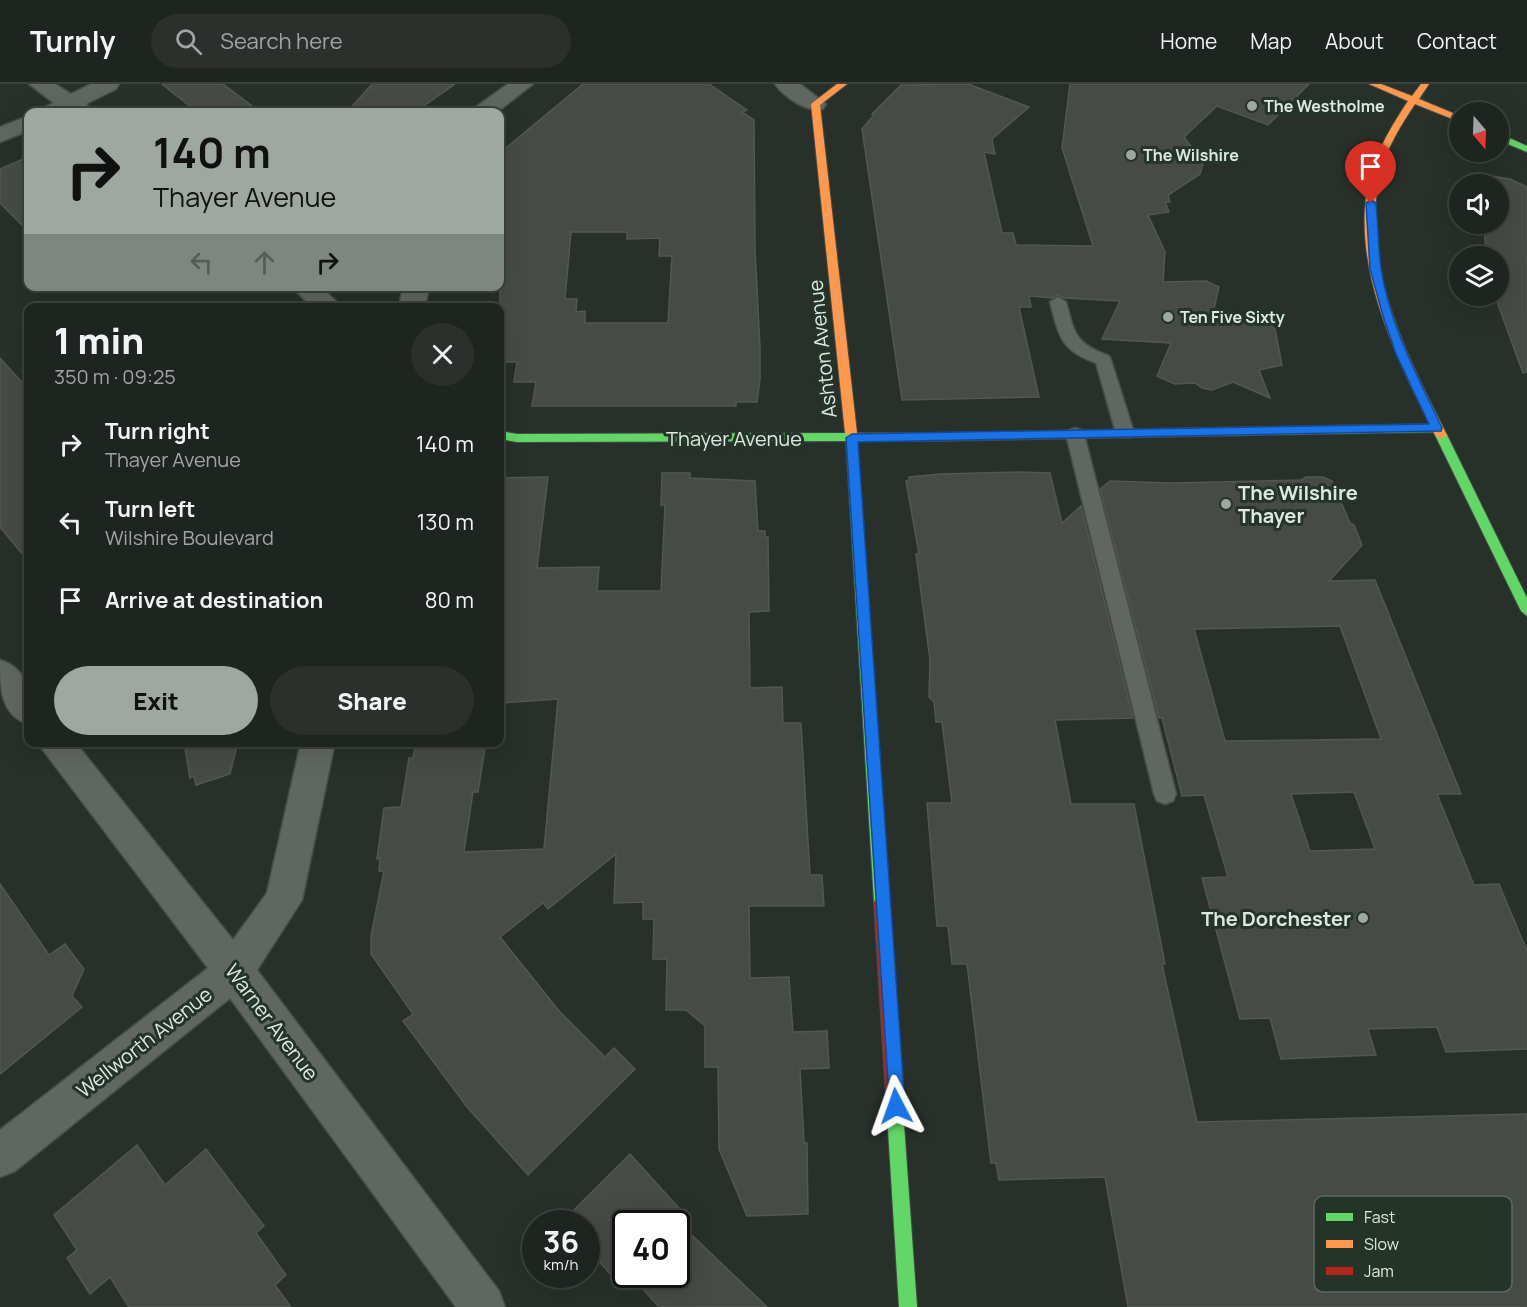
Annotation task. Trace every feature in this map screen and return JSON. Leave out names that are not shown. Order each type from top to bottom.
[{"type":"street","points":[[40,84],[79,108],[108,84]]},
{"type":"street","points":[[489,108],[522,84]]},
{"type":"street","points":[[786,84],[815,104],[843,84]]},
{"type":"street","points":[[1373,84],[1449,114]]},
{"type":"street","points":[[1425,84],[1400,118],[1378,170],[1371,203],[1376,269],[1388,316],[1402,354],[1527,611]]},
{"type":"street","name":"Ashton Avenue","points":[[815,104],[852,438],[908,1307]]},
{"type":"street","points":[[0,135],[24,125]]},
{"type":"street","points":[[1509,141],[1527,149]]},
{"type":"street","points":[[309,291],[324,303]]},
{"type":"street","name":"Thayer Avenue","points":[[504,436],[517,438],[852,438],[1437,428]]},
{"type":"street","points":[[0,673],[24,705]]},
{"type":"street","name":"Warner Avenue","points":[[58,747],[234,971],[483,1307]]},
{"type":"street","name":"Wellworth Avenue","points":[[0,1156],[234,971],[284,900],[317,747]]},
{"type":"lane","points":[[1058,302],[1070,341],[1077,351],[1103,360],[1125,433]]},
{"type":"lane","points":[[1075,434],[1165,794]]},
{"type":"building","points":[[162,84],[223,84],[255,108],[192,108]]},
{"type":"building","points":[[372,84],[455,84],[421,108],[351,108]]},
{"type":"building","points":[[583,84],[709,84],[747,110],[742,112],[754,120],[755,250],[760,347],[757,402],[736,402],[736,406],[532,406],[536,382],[514,382],[517,362],[504,362],[504,303],[500,303],[500,291],[504,291],[504,150]],"holes":[[[571,232],[627,232],[627,239],[660,238],[659,256],[672,256],[668,323],[585,323],[585,311],[576,312],[577,299],[565,299]]]},
{"type":"building","points":[[968,84],[1029,107],[992,139],[995,154],[984,152],[1002,233],[1013,233],[1016,245],[1093,246],[1062,148],[1070,84],[1309,84],[1268,125],[1217,106],[1184,137],[1203,164],[1200,174],[1168,195],[1170,202],[1165,202],[1169,212],[1148,215],[1165,252],[1163,282],[1206,281],[1219,287],[1211,322],[1266,322],[1275,329],[1282,365],[1259,370],[1270,398],[1233,382],[1212,390],[1202,388],[1195,383],[1175,384],[1157,376],[1171,343],[1102,339],[1120,301],[1064,298],[1057,295],[1053,298],[1029,296],[1031,307],[1019,307],[1039,397],[902,400],[862,129],[874,115],[872,114],[901,85]]},
{"type":"building","points":[[24,159],[24,227],[0,203],[0,169]]},
{"type":"building","points":[[1509,179],[1527,187],[1527,372],[1523,373],[1499,306],[1509,306],[1509,246],[1485,246],[1485,234],[1509,234]]},
{"type":"building","points":[[0,358],[24,385],[24,556],[0,527]]},
{"type":"building","points":[[662,473],[690,473],[690,478],[755,481],[758,531],[765,531],[765,537],[768,537],[769,611],[749,612],[750,688],[782,687],[783,723],[801,723],[810,875],[822,875],[824,906],[749,906],[750,978],[789,977],[793,1032],[827,1031],[829,1068],[800,1069],[804,1143],[807,1143],[808,1214],[747,1216],[719,1149],[718,1067],[705,1067],[705,1026],[686,1010],[666,1010],[667,959],[653,959],[654,919],[643,919],[643,902],[614,903],[616,854],[548,909],[543,903],[500,937],[560,1012],[605,1057],[614,1048],[635,1069],[528,1175],[467,1107],[403,1021],[413,1014],[371,954],[371,936],[384,871],[379,871],[380,858],[377,859],[384,808],[401,807],[409,758],[413,758],[415,747],[485,747],[478,792],[473,792],[464,852],[544,849],[558,699],[504,703],[504,478],[548,477],[537,568],[599,567],[597,591],[661,591],[665,505],[661,505]]},
{"type":"building","points":[[1050,473],[1062,523],[1081,506],[1133,718],[1055,720],[1071,804],[1134,804],[1165,964],[1162,964],[1197,1122],[1527,1114],[1527,1307],[1128,1307],[1105,1177],[999,1180],[996,1163],[991,1163],[967,964],[952,964],[948,926],[937,926],[927,803],[952,803],[942,722],[936,722],[934,702],[929,697],[930,660],[916,554],[919,554],[906,481],[909,477],[941,474]]},
{"type":"building","points":[[1306,477],[1323,477],[1332,481],[1350,523],[1354,525],[1362,545],[1329,581],[1375,580],[1461,794],[1437,794],[1474,885],[1499,884],[1527,951],[1527,1049],[1446,1052],[1437,1027],[1368,1029],[1376,1055],[1281,1059],[1270,1018],[1240,1019],[1202,878],[1228,877],[1204,795],[1182,796],[1162,718],[1159,718],[1100,489],[1110,481],[1172,483],[1301,480]],"holes":[[[1340,626],[1381,739],[1225,741],[1194,629]],[[1354,792],[1375,849],[1310,851],[1291,794]]]},
{"type":"building","points":[[185,747],[237,747],[230,774],[196,785],[194,776],[190,778]]},
{"type":"building","points":[[0,884],[49,955],[65,944],[84,969],[72,996],[82,1007],[0,1074]]},
{"type":"building","points":[[137,1145],[165,1185],[206,1149],[264,1226],[256,1233],[286,1275],[275,1285],[291,1307],[129,1307],[110,1277],[90,1294],[67,1258],[77,1250],[54,1215]]},
{"type":"building","points":[[630,1154],[681,1210],[612,1210],[612,1276],[600,1263],[600,1210],[574,1210]]},
{"type":"building","points":[[690,1233],[767,1307],[659,1307],[642,1288],[690,1288]]},
{"type":"traffic: fast","points":[[1509,141],[1527,149]]},
{"type":"traffic: fast","points":[[1202,432],[1437,428]]},
{"type":"traffic: fast","points":[[851,433],[882,902]]},
{"type":"traffic: fast","points":[[1441,435],[1527,611]]},
{"type":"traffic: fast","points":[[504,436],[517,438],[937,437]]},
{"type":"traffic: fast","points":[[894,1096],[908,1307]]},
{"type":"traffic: slow","points":[[843,84],[815,104],[851,433]]},
{"type":"traffic: slow","points":[[1373,84],[1449,115]]},
{"type":"traffic: slow","points":[[1425,84],[1397,126],[1380,160],[1370,205],[1371,239],[1376,273],[1397,342],[1441,435]]},
{"type":"traffic: jam","points":[[937,437],[1202,432]]},
{"type":"traffic: jam","points":[[882,902],[894,1096]]},
{"type":"place","name":"The Westholme","points":[[1252,106]]},
{"type":"place","name":"The Wilshire","points":[[1131,155]]},
{"type":"place","name":"Ten Five Sixty","points":[[1168,317]]},
{"type":"place","name":"The Wilshire Thayer","points":[[1226,504]]},
{"type":"place","name":"The Dorchester","points":[[1363,918]]},
{"type":"route","points":[[896,1106],[852,438],[1437,428],[1402,354],[1388,316],[1376,269],[1371,203]]}]
